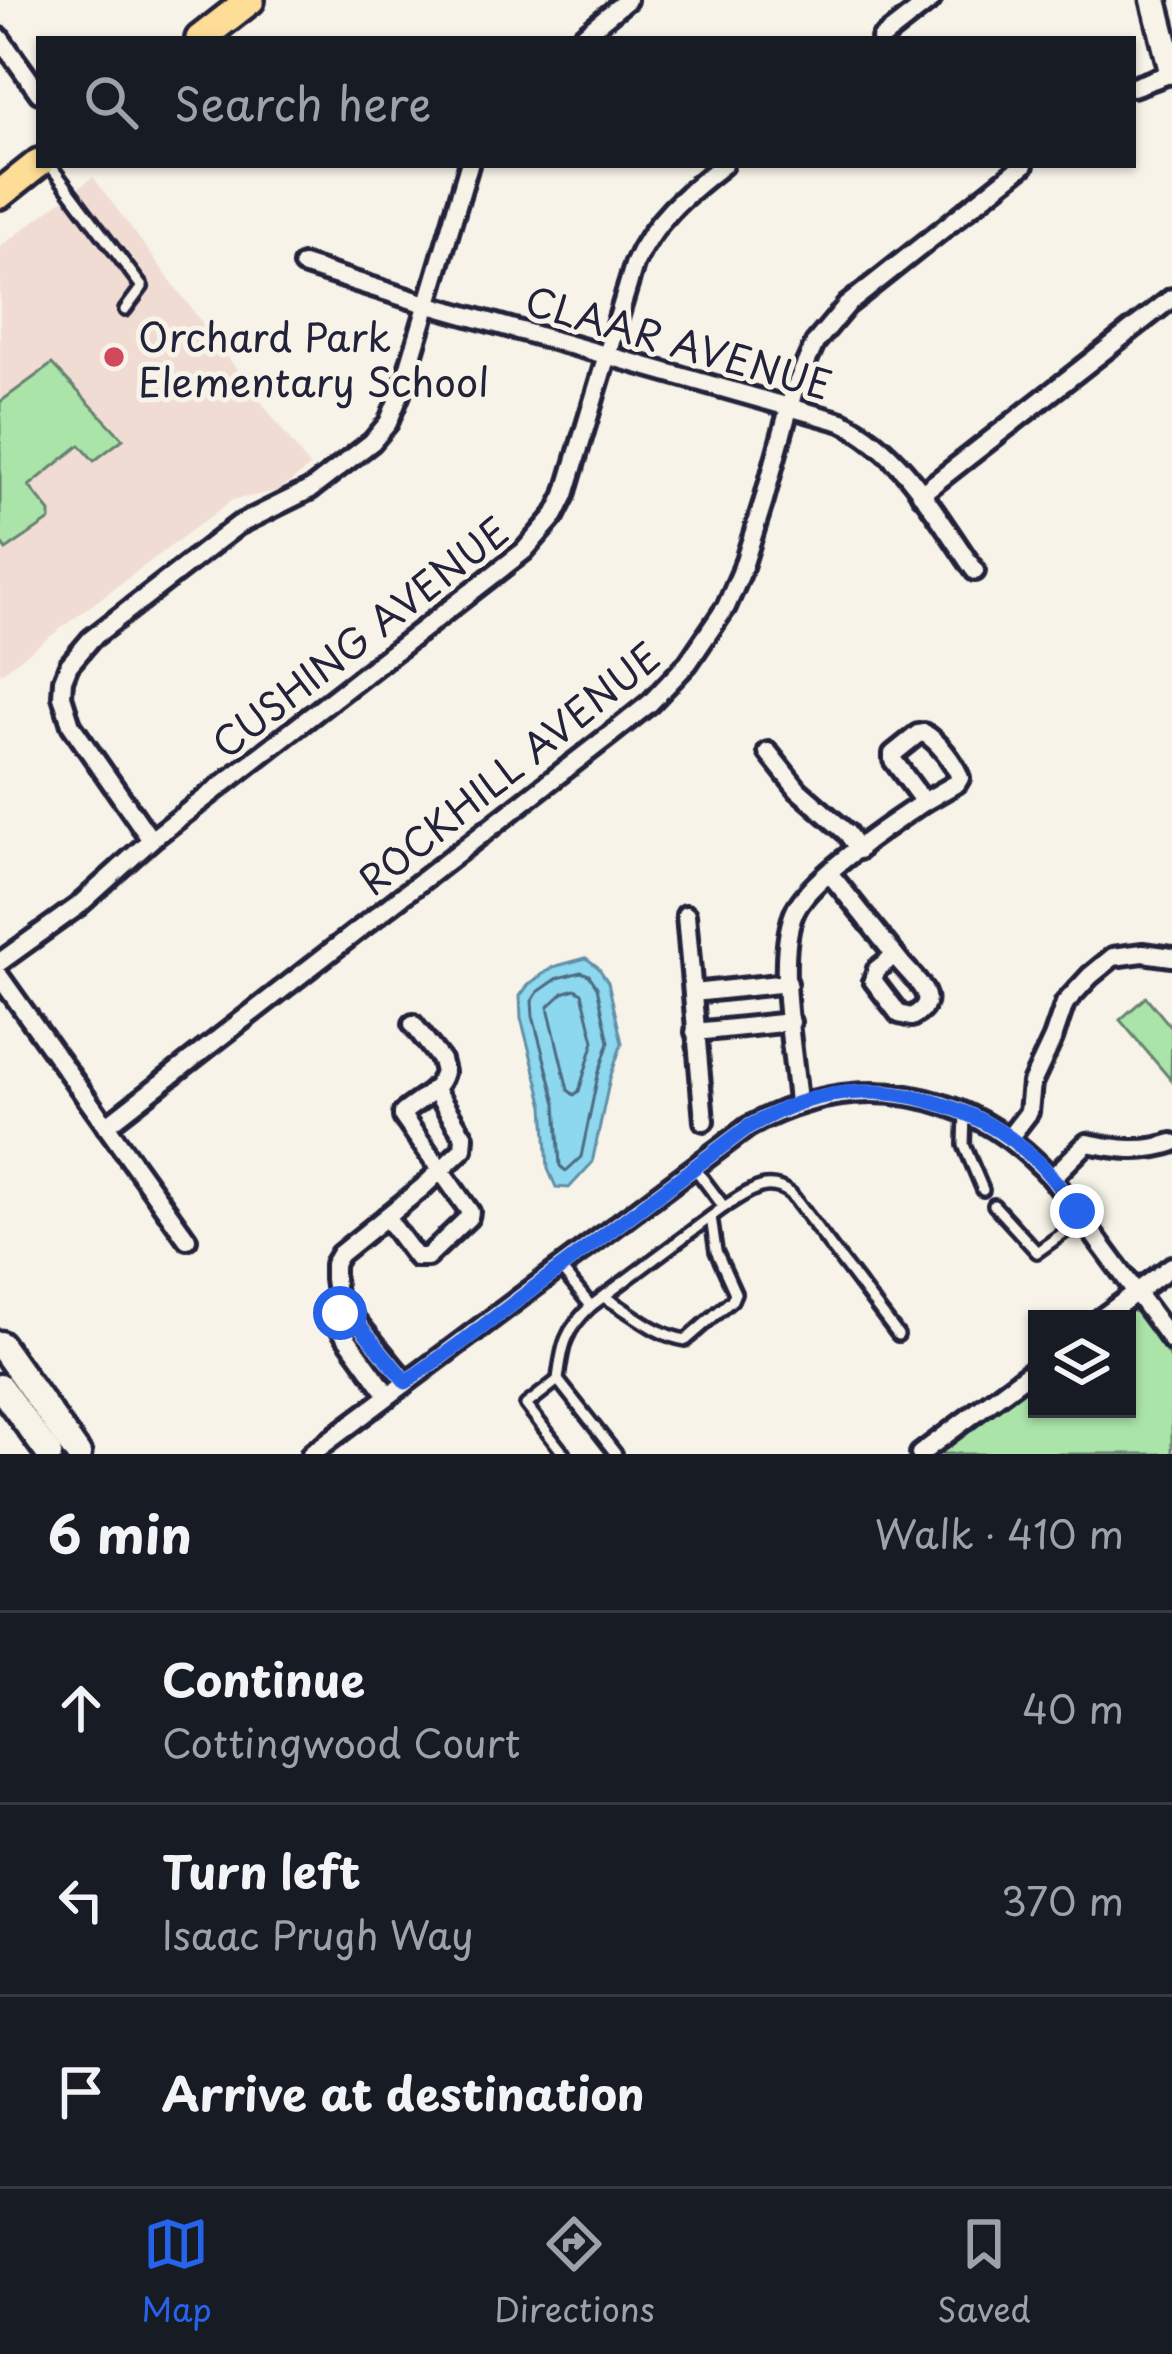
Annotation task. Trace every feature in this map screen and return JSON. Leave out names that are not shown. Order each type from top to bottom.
[{"type":"main road","points":[[204,36],[250,0]]},
{"type":"main road","points":[[1154,0],[1172,72]]},
{"type":"main road","points":[[0,194],[36,165]]},
{"type":"main road","points":[[0,1344],[78,1454]]},
{"type":"main road","points":[[0,1387],[49,1454]]},
{"type":"street","points":[[581,36],[606,6],[627,0]]},
{"type":"street","points":[[885,36],[931,0]]},
{"type":"street","points":[[0,38],[36,89]]},
{"type":"street","points":[[1136,86],[1172,72]]},
{"type":"street","points":[[151,840],[71,725],[62,696],[69,665],[92,639],[238,525],[311,489],[372,442],[388,423],[468,168]]},
{"type":"street","name":"CUSHING AVENUE","points":[[0,962],[78,906],[151,840],[533,542],[565,495],[642,246],[674,205],[718,168]]},
{"type":"street","name":"ROCKHILL AVENUE","points":[[106,1126],[663,691],[709,636],[741,573],[790,407],[814,344],[847,305],[1020,168]]},
{"type":"street","name":"CLAAR AVENUE","points":[[303,265],[842,422],[866,434],[895,460],[975,572]]},
{"type":"street","points":[[920,494],[1172,298]]},
{"type":"street","points":[[768,752],[798,790],[836,820],[859,850]]},
{"type":"street","points":[[799,1103],[786,958],[794,914],[812,886],[924,802]]},
{"type":"street","points":[[829,873],[895,955]]},
{"type":"street","points":[[686,915],[704,1121]]},
{"type":"street","points":[[1009,1138],[1030,1112],[1032,1083],[1065,1003],[1113,957],[1172,956]]},
{"type":"street","points":[[0,977],[187,1239]]},
{"type":"street","points":[[693,993],[788,983]]},
{"type":"street","points":[[695,1032],[790,1022]]},
{"type":"street","points":[[386,1217],[416,1257],[427,1257],[470,1212],[403,1118],[403,1113],[435,1090],[444,1072],[441,1060],[413,1024]]},
{"type":"street","points":[[388,1395],[341,1330],[334,1264],[463,1149],[464,1137],[435,1090]]},
{"type":"street","points":[[311,1454],[748,1127],[799,1103],[833,1095],[894,1094],[924,1099],[964,1113],[1009,1138],[1052,1178],[1172,1341]]},
{"type":"street","points":[[1052,1178],[1088,1143],[1124,1150],[1156,1149],[1172,1143]]},
{"type":"street","points":[[1112,1310],[1172,1266]]},
{"type":"street","points":[[340,1313],[356,1321],[406,1382]]},
{"type":"street","points":[[920,1454],[1028,1374]]},
{"type":"lane","points":[[52,168],[142,287],[125,310]]},
{"type":"lane","points":[[964,1113],[964,1145],[982,1190]]},
{"type":"lane","points":[[694,1167],[724,1208]]},
{"type":"lane","points":[[616,1454],[559,1380],[572,1324],[711,1217],[767,1183],[791,1194],[898,1335]]},
{"type":"lane","points":[[994,1205],[1037,1252],[1082,1220]]},
{"type":"lane","points":[[604,1297],[655,1329],[686,1340],[735,1293],[716,1251],[711,1217]]},
{"type":"lane","points":[[560,1268],[591,1306]]},
{"type":"lane","points":[[559,1380],[526,1405],[564,1454]]},
{"type":"shaded area","name":"Orchard Park Elementary School","points":[[93,177],[310,467],[278,491],[232,500],[0,674],[0,247]]},
{"type":"green space","points":[[52,364],[123,439],[94,461],[80,445],[29,486],[50,512],[50,520],[6,550],[0,542],[0,402]]},
{"type":"green space","points":[[1146,997],[1172,1028],[1171,1080],[1120,1020]]},
{"type":"green space","points":[[1136,1312],[1172,1360],[1172,1454],[934,1454],[1028,1384],[1028,1418],[1136,1418]]},
{"type":"water","points":[[586,958],[608,982],[622,1043],[592,1163],[569,1188],[556,1187],[548,1169],[544,1106],[521,1018],[520,996],[553,967]]},
{"type":"place","name":"Orchard Park Elementary School","points":[[114,357]]},
{"type":"route","points":[[340,1313],[356,1321],[406,1382],[748,1127],[775,1112],[833,1095],[894,1094],[924,1099],[978,1119],[1034,1158],[1077,1211]]}]
